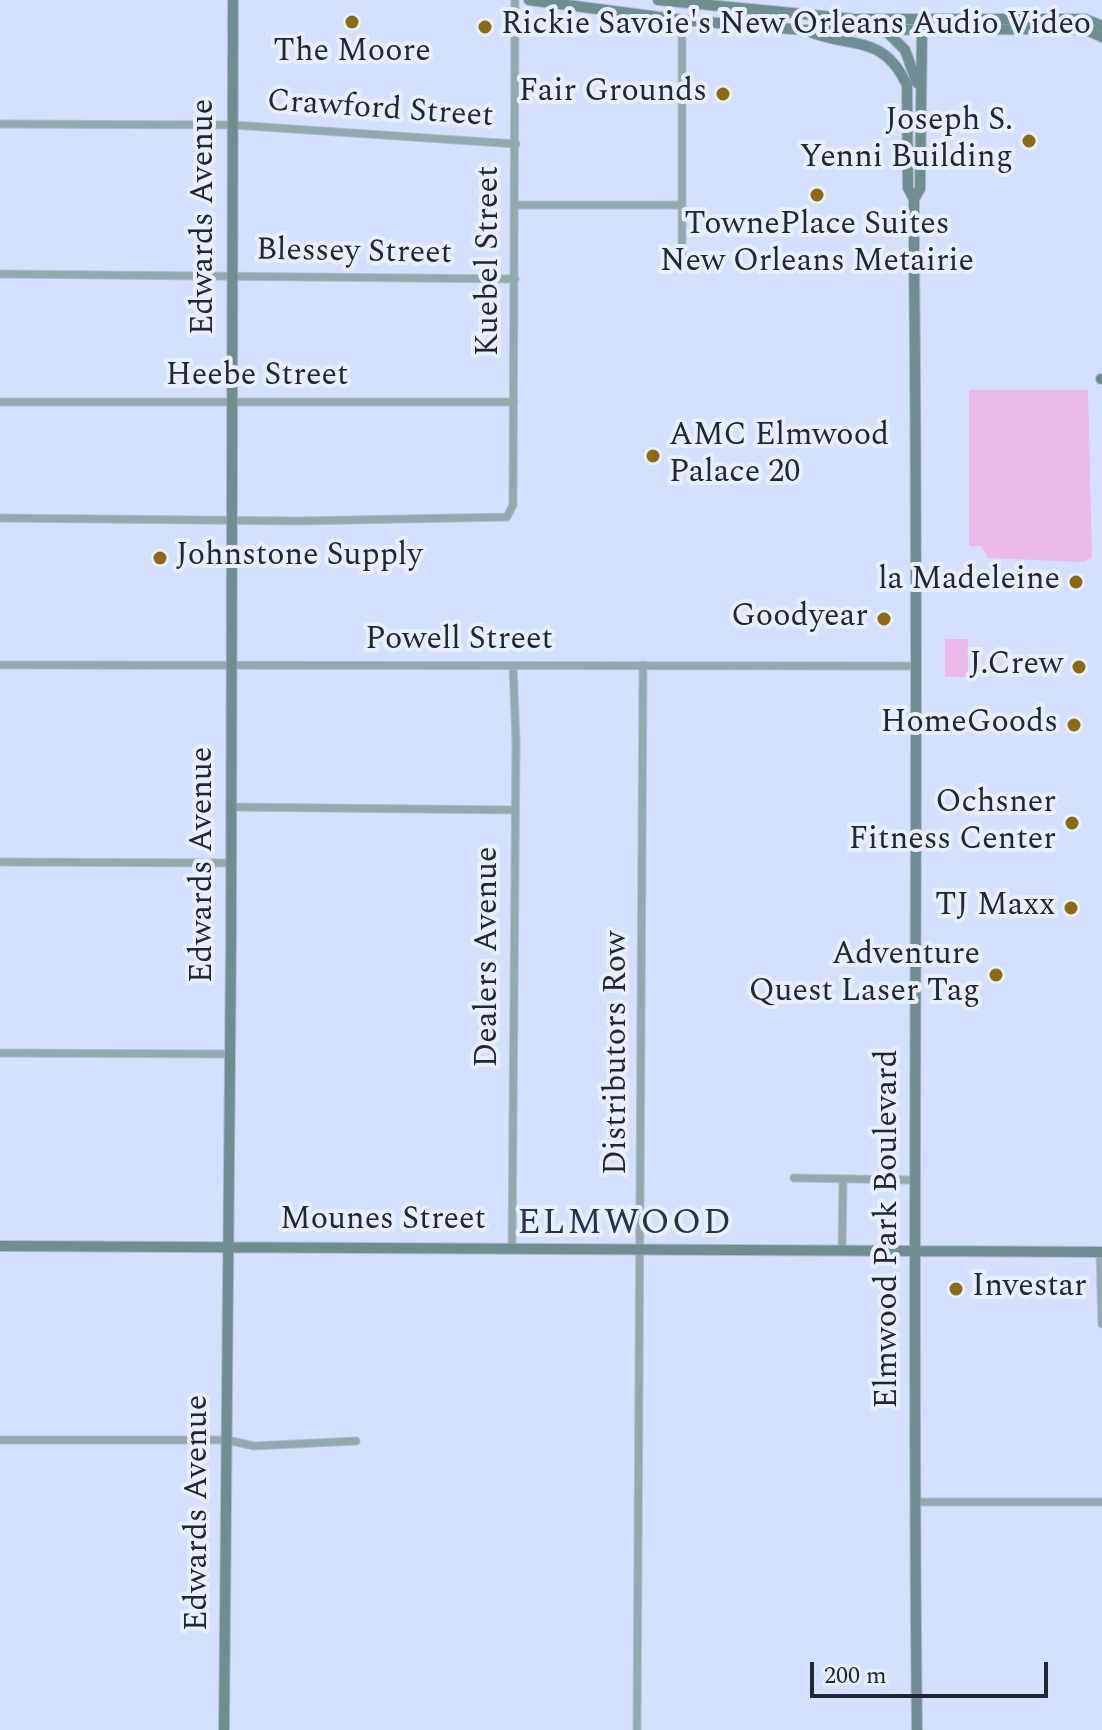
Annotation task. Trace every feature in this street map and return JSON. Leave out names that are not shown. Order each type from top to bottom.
[{"type":"street","name":"Edwards Avenue","points":[[224,1730],[231,863],[233,0]]},
{"type":"street","name":"Kuebel Street","points":[[231,519],[503,517],[511,512],[516,205],[515,0]]},
{"type":"street","points":[[529,0],[682,20],[804,30],[1084,29],[1102,37]]},
{"type":"street","points":[[658,0],[834,18],[1085,19],[1102,26]]},
{"type":"street","points":[[682,3],[682,264]]},
{"type":"street","points":[[774,27],[829,24],[834,18]]},
{"type":"street","points":[[854,19],[886,30]]},
{"type":"street","points":[[804,30],[827,39],[873,46],[885,53],[886,30],[895,20]]},
{"type":"street","name":"Elmwood Park Boulevard","points":[[886,30],[905,50],[921,96]]},
{"type":"street","name":"Elmwood Park Boulevard","points":[[914,199],[920,189],[922,30]]},
{"type":"street","points":[[921,47],[928,38],[944,30]]},
{"type":"street","name":"Elmwood Park Boulevard","points":[[885,53],[907,85],[908,188],[914,199],[917,666],[913,1249],[917,1730]]},
{"type":"street","name":"Crawford Street","points":[[0,124],[233,125],[516,144]]},
{"type":"street","points":[[516,205],[682,205]]},
{"type":"street","name":"Blessey Street","points":[[0,274],[515,279]]},
{"type":"street","name":"Heebe Street","points":[[0,402],[514,402]]},
{"type":"street","points":[[0,518],[231,519]]},
{"type":"street","name":"Powell Street","points":[[0,665],[917,666]]},
{"type":"street","name":"Distributors Row","points":[[637,1730],[643,665]]},
{"type":"street","name":"Dealers Avenue","points":[[512,1247],[513,666]]},
{"type":"street","points":[[231,807],[515,810]]},
{"type":"street","points":[[0,862],[231,863]]},
{"type":"street","points":[[0,1053],[230,1054]]},
{"type":"street","points":[[794,1178],[913,1180]]},
{"type":"street","points":[[842,1249],[843,1180]]},
{"type":"street","name":"Mounes Street","points":[[0,1246],[1101,1252]]},
{"type":"street","points":[[1101,1252],[1102,1324]]},
{"type":"street","points":[[0,1440],[227,1440],[254,1446],[356,1441]]},
{"type":"street","points":[[917,1502],[1102,1502]]},
{"type":"shaded area","points":[[969,390],[1088,390],[1092,558],[1084,562],[988,558],[981,546],[969,546]]},
{"type":"shaded area","points":[[945,639],[968,639],[968,677],[945,677]]},
{"type":"place","name":"The Moore","points":[[352,22]]},
{"type":"place","name":"Rickie Savoie's New Orleans Audio Video","points":[[485,27]]},
{"type":"place","name":"Fair Grounds","points":[[723,94]]},
{"type":"place","name":"Joseph S. Yenni Building","points":[[1029,141]]},
{"type":"place","name":"TownePlace Suites New Orleans Metairie","points":[[817,195]]},
{"type":"place","name":"AMC Elmwood Palace 20","points":[[653,456]]},
{"type":"place","name":"Johnstone Supply","points":[[160,558]]},
{"type":"place","name":"la Madeleine","points":[[1076,582]]},
{"type":"place","name":"Goodyear","points":[[884,619]]},
{"type":"place","name":"J.Crew","points":[[1079,667]]},
{"type":"place","name":"HomeGoods","points":[[1074,725]]},
{"type":"place","name":"Ochsner Fitness Center","points":[[1072,823]]},
{"type":"place","name":"TJ Maxx","points":[[1071,908]]},
{"type":"place","name":"Adventure Quest Laser Tag","points":[[996,975]]},
{"type":"place","name":"Investar","points":[[956,1289]]},
{"type":"district","name":"ELMWOOD","points":[[625,1226]]}]
